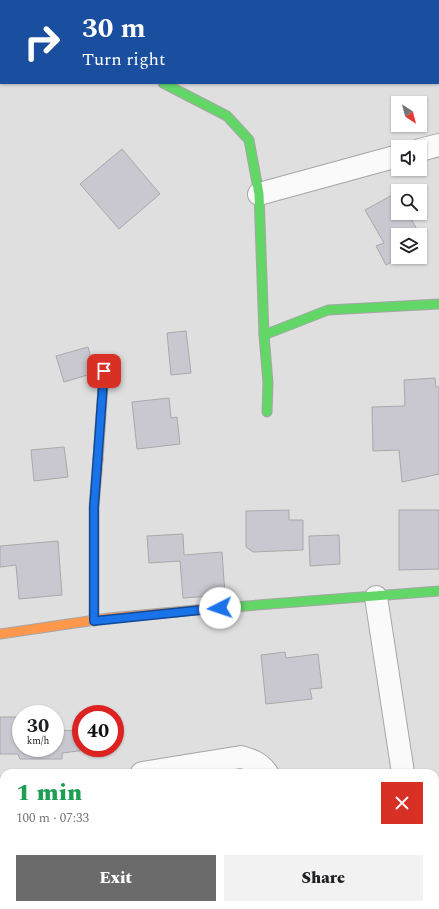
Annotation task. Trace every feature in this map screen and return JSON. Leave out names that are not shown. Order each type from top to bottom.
[{"type":"street","points":[[165,84],[227,116],[249,140],[259,194],[264,335],[268,383],[267,412]]},
{"type":"street","points":[[427,148],[439,145]]},
{"type":"street","points":[[259,194],[391,158]]},
{"type":"street","points":[[264,335],[328,310],[439,304]]},
{"type":"street","points":[[94,621],[94,507],[104,371]]},
{"type":"street","points":[[0,634],[53,624],[204,609],[439,591]]},
{"type":"street","points":[[376,597],[403,769]]},
{"type":"street","points":[[167,769],[241,757],[254,760],[264,769]]},
{"type":"building","points":[[122,149],[160,194],[119,229],[80,184]]},
{"type":"building","points":[[391,196],[391,220],[412,220],[416,228],[391,228],[391,262],[386,265],[376,246],[384,243],[365,210]]},
{"type":"building","points":[[186,331],[191,373],[171,375],[167,333]]},
{"type":"building","points":[[88,347],[93,365],[91,374],[64,382],[56,356]]},
{"type":"building","points":[[435,378],[436,387],[439,387],[439,474],[402,482],[399,450],[373,451],[372,407],[405,406],[404,380]]},
{"type":"building","points":[[169,398],[171,418],[177,417],[180,444],[137,449],[132,402]]},
{"type":"building","points":[[64,447],[68,477],[34,481],[31,450]]},
{"type":"building","points":[[289,510],[289,520],[303,520],[303,550],[253,552],[246,547],[246,511]]},
{"type":"building","points":[[399,510],[439,510],[439,569],[399,570]]},
{"type":"building","points":[[183,534],[184,555],[222,552],[225,595],[183,598],[180,561],[149,563],[147,536]]},
{"type":"building","points":[[339,535],[340,564],[310,566],[309,536]]},
{"type":"building","points":[[58,541],[62,595],[19,599],[16,565],[0,567],[0,546]]},
{"type":"building","points":[[285,652],[286,658],[318,654],[322,688],[310,689],[312,699],[266,704],[261,655]]},
{"type":"building","points":[[0,717],[12,717],[12,754],[0,754]]},
{"type":"building","points":[[64,730],[72,731],[72,752],[64,753]]},
{"type":"building","points":[[19,757],[62,757],[62,759],[20,759]]},
{"type":"traffic: fast","points":[[165,84],[227,116],[249,140],[259,194],[264,335],[268,383],[267,412]]},
{"type":"traffic: fast","points":[[264,335],[328,310],[439,304]]},
{"type":"traffic: fast","points":[[207,609],[439,591]]},
{"type":"traffic: slow","points":[[98,459],[104,371]]},
{"type":"traffic: slow","points":[[0,634],[109,618],[207,609]]},
{"type":"traffic: jam","points":[[94,621],[94,507],[98,459]]},
{"type":"route","points":[[104,371],[94,507],[94,621],[220,608]]}]
